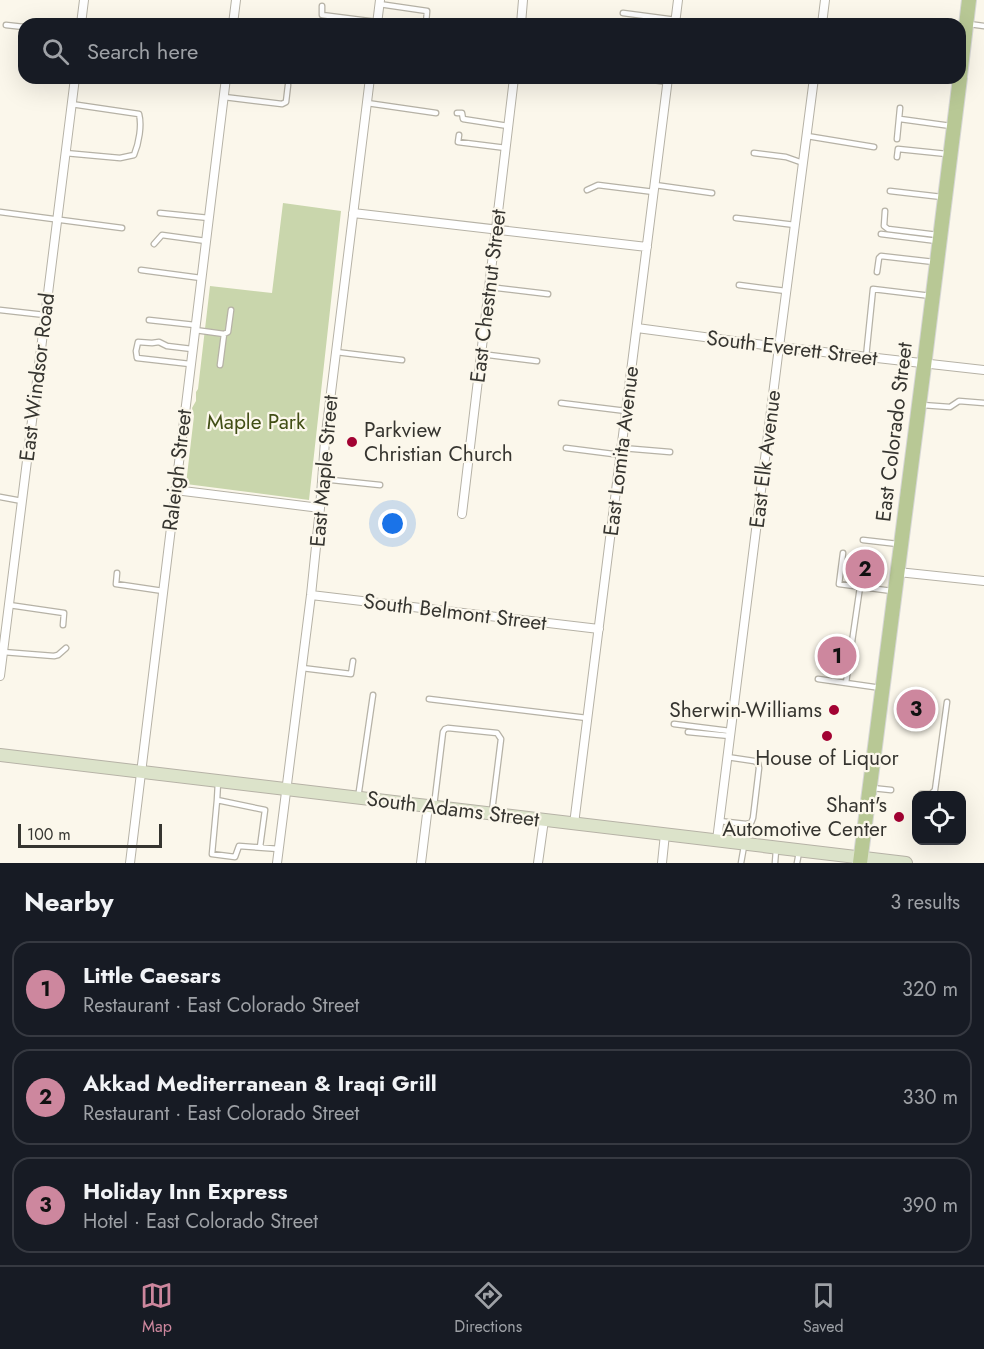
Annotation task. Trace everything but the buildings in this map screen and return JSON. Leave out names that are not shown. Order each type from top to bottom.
[{"type":"main road","name":"East Colorado Street","points":[[966,24],[969,0]]},
{"type":"main road","name":"East Colorado Street","points":[[860,860],[959,84]]},
{"type":"street","points":[[82,18],[84,0]]},
{"type":"street","points":[[234,18],[236,0]]},
{"type":"street","points":[[521,18],[523,0]]},
{"type":"street","points":[[676,18],[678,0]]},
{"type":"street","points":[[823,18],[825,0]]},
{"type":"street","points":[[378,18],[380,2]]},
{"type":"street","name":"East Windsor Road","points":[[0,676],[74,84]]},
{"type":"street","name":"Raleigh Street","points":[[130,863],[225,84]]},
{"type":"street","name":"East Maple Street","points":[[277,863],[311,595],[325,441],[369,84]]},
{"type":"street","name":"East Chestnut Street","points":[[462,514],[513,84]]},
{"type":"street","name":"East Lomita Avenue","points":[[574,824],[667,84]]},
{"type":"street","name":"East Elk Avenue","points":[[717,840],[813,84]]},
{"type":"street","points":[[353,213],[647,247]]},
{"type":"street","name":"South Everett Street","points":[[637,328],[984,370]]},
{"type":"street","points":[[175,490],[320,508]]},
{"type":"street","points":[[898,572],[984,581]]},
{"type":"street","name":"South Belmont Street","points":[[311,595],[598,629]]},
{"type":"street","name":"South Adams Street","points":[[0,755],[777,847],[860,860],[901,863]]},
{"type":"street","points":[[421,863],[431,806]]},
{"type":"street","points":[[538,863],[544,820]]},
{"type":"street","points":[[662,863],[665,834]]},
{"type":"lane","points":[[380,2],[427,11],[426,18]]},
{"type":"lane","points":[[322,6],[322,15],[343,18]]},
{"type":"lane","points":[[623,13],[652,18]]},
{"type":"lane","points":[[966,24],[984,26]]},
{"type":"lane","points":[[6,25],[18,26]]},
{"type":"lane","points":[[224,97],[282,104],[286,102],[288,85]]},
{"type":"lane","points":[[367,103],[436,113]]},
{"type":"lane","points":[[65,153],[120,158],[134,154],[138,144],[139,114],[71,104]]},
{"type":"lane","points":[[897,140],[900,108]]},
{"type":"lane","points":[[457,113],[462,114],[463,119],[508,126]]},
{"type":"lane","points":[[900,119],[954,126]]},
{"type":"lane","points":[[459,135],[458,141],[506,148]]},
{"type":"lane","points":[[807,136],[874,147]]},
{"type":"lane","points":[[897,157],[898,149],[950,155]]},
{"type":"lane","points":[[754,153],[803,163]]},
{"type":"lane","points":[[587,190],[598,185],[712,193]]},
{"type":"lane","points":[[890,191],[945,197]]},
{"type":"lane","points":[[885,211],[884,225],[888,229],[940,238]]},
{"type":"lane","points":[[0,212],[122,228]]},
{"type":"lane","points":[[160,213],[208,218]]},
{"type":"lane","points":[[736,218],[795,225]]},
{"type":"lane","points":[[881,234],[940,238]]},
{"type":"lane","points":[[154,244],[162,235],[206,241]]},
{"type":"lane","points":[[877,273],[881,256],[937,262]]},
{"type":"lane","points":[[141,270],[201,278]]},
{"type":"lane","points":[[739,285],[786,291]]},
{"type":"lane","points":[[489,287],[548,294]]},
{"type":"lane","points":[[866,357],[873,289],[933,296]]},
{"type":"lane","points":[[0,310],[45,315]]},
{"type":"lane","points":[[220,365],[224,334],[228,332],[231,310]]},
{"type":"lane","points":[[149,320],[224,334]]},
{"type":"lane","points":[[190,364],[137,357],[136,351],[138,342],[159,342],[167,346],[192,349]]},
{"type":"lane","points":[[336,352],[402,360]]},
{"type":"lane","points":[[481,354],[537,361]]},
{"type":"lane","points":[[919,405],[950,407],[960,401],[984,403]]},
{"type":"lane","points":[[561,403],[626,411]]},
{"type":"lane","points":[[566,450],[621,453],[670,452]]},
{"type":"lane","points":[[322,479],[380,485]]},
{"type":"lane","points":[[0,497],[22,501]]},
{"type":"lane","points":[[863,540],[901,544]]},
{"type":"lane","points":[[843,553],[839,584],[895,592]]},
{"type":"lane","points":[[117,573],[116,584],[163,591]]},
{"type":"lane","points":[[846,683],[860,587]]},
{"type":"lane","points":[[9,605],[64,613],[63,625]]},
{"type":"lane","points":[[2,647],[54,656],[66,648]]},
{"type":"lane","points":[[302,668],[351,674],[353,661]]},
{"type":"lane","points":[[818,679],[882,688]]},
{"type":"lane","points":[[358,798],[373,695]]},
{"type":"lane","points":[[429,699],[587,718]]},
{"type":"lane","points":[[934,791],[947,702]]},
{"type":"lane","points":[[674,724],[730,734]]},
{"type":"lane","points":[[431,806],[445,729],[497,734],[501,738],[492,814]]},
{"type":"lane","points":[[688,732],[730,734]]},
{"type":"lane","points":[[719,821],[746,824],[751,823],[753,818],[758,763],[727,757]]},
{"type":"lane","points":[[218,782],[212,854],[236,857],[239,846],[279,849]]},
{"type":"lane","points":[[870,788],[891,790]]},
{"type":"lane","points":[[217,800],[265,810],[260,847]]},
{"type":"lane","points":[[741,863],[744,843]]},
{"type":"lane","points":[[775,863],[777,847]]},
{"type":"lane","points":[[797,863],[799,850]]},
{"type":"green space","name":"Maple Park","points":[[283,203],[341,211],[309,500],[186,484],[194,416],[192,408],[198,389],[210,286],[272,293]]},
{"type":"place","name":"Parkview Christian Church","points":[[352,442]]},
{"type":"place","name":"Akkad Mediterranean & Iraqi Grill","points":[[865,569]]},
{"type":"place","name":"Little Caesars","points":[[837,656]]},
{"type":"place","name":"Holiday Inn Express","points":[[916,709]]},
{"type":"place","name":"Sherwin-Williams","points":[[834,710]]},
{"type":"place","name":"House of Liquor","points":[[827,736]]},
{"type":"place","name":"Shant's Automotive Center","points":[[899,817]]}]
